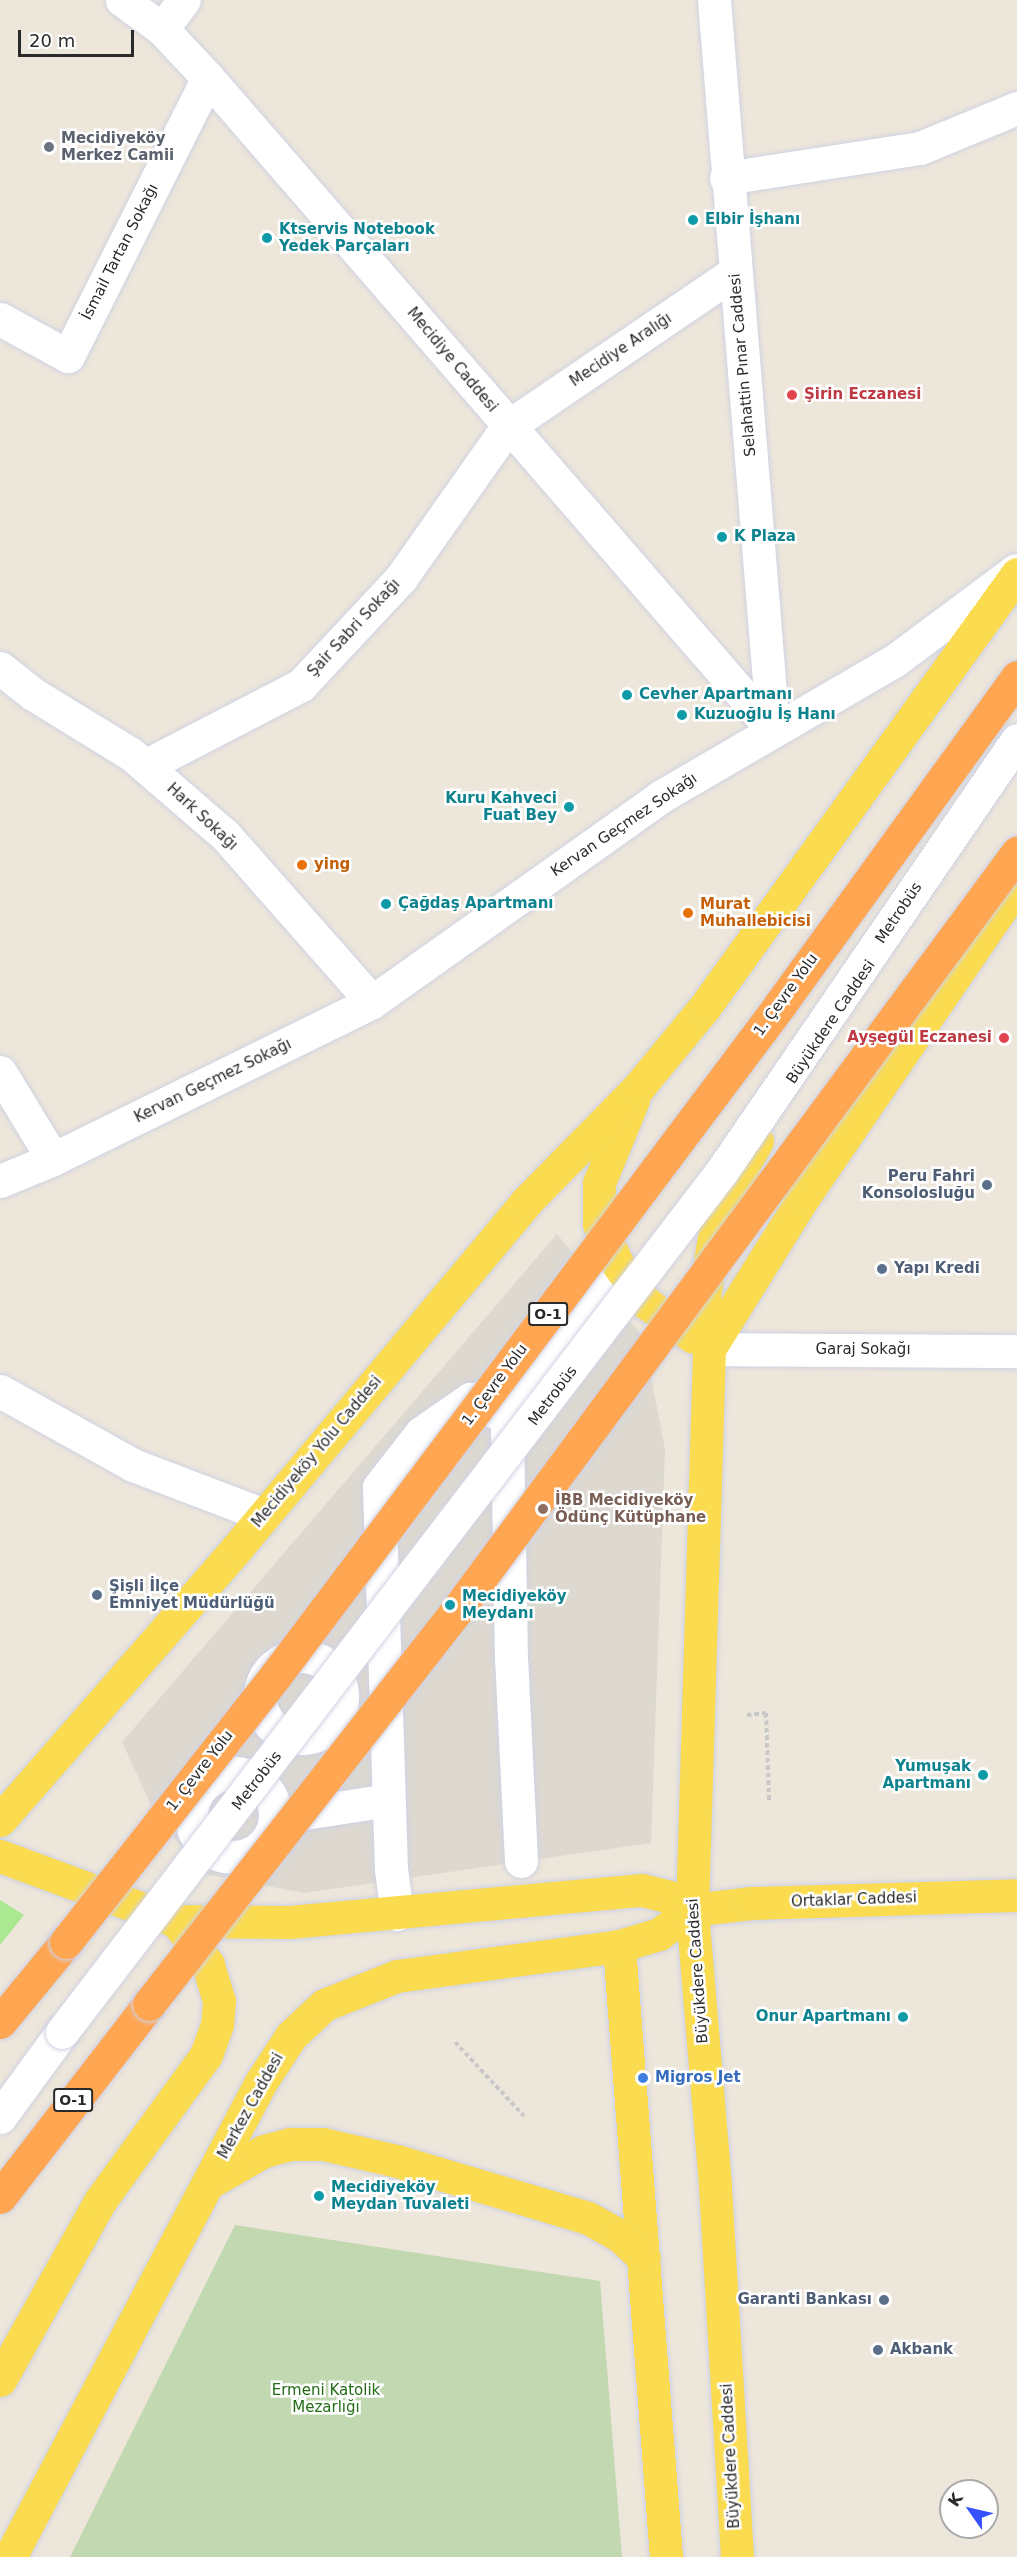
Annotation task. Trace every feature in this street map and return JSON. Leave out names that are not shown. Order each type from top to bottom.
[{"type":"highway","name":"1. Çevre Yolu","points":[[0,2022],[66,1942],[276,1675],[779,1006],[1017,677]]},
{"type":"highway","name":"O-1","points":[[0,2197],[465,1601],[1017,853]]},
{"type":"main road","points":[[1017,574],[766,926],[639,1088],[599,1183],[599,1224],[617,1263],[645,1302],[709,1349],[805,1195],[1017,885]]},
{"type":"main road","name":"Büyükdere Caddesi","points":[[737,2557],[715,2185],[692,1910],[709,1349],[704,1296],[718,1213],[796,1069],[1017,757]]},
{"type":"main road","name":"Mecidiyeköy Yolu Caddesi","points":[[0,1820],[264,1515],[526,1202],[639,1088]]},
{"type":"main road","points":[[0,1856],[176,1921],[259,1923],[397,1914],[642,1890],[679,1899],[692,1910]]},
{"type":"main road","name":"Ortaklar Caddesi","points":[[692,1910],[751,1904],[1017,1895]]},
{"type":"main road","name":"Merkez Caddesi","points":[[10,2557],[261,2082],[291,2036],[324,2005],[397,1976],[619,1946],[658,1934],[692,1910]]},
{"type":"main road","points":[[0,2379],[100,2201],[206,2055],[217,2025],[219,2001],[199,1948],[176,1921]]},
{"type":"main road","points":[[619,1946],[666,2557]]},
{"type":"main road","points":[[210,2182],[264,2151],[291,2145],[323,2144],[397,2161],[588,2218],[619,2235],[644,2258]]},
{"type":"street","name":"Mecidiye Caddesi","points":[[122,0],[162,29],[208,78],[429,330],[507,427],[773,730]]},
{"type":"street","points":[[162,29],[184,0]]},
{"type":"street","name":"Selahattin Pınar Caddesi","points":[[714,0],[726,178],[773,730]]},
{"type":"street","name":"İsmail Tartan Sokağı","points":[[0,319],[68,356],[208,78]]},
{"type":"street","points":[[726,178],[920,148],[1017,108]]},
{"type":"street","name":"Mecidiye Aralığı","points":[[507,427],[735,273]]},
{"type":"street","name":"Şair Sabri Sokağı","points":[[145,766],[301,685],[401,578],[507,427]]},
{"type":"street","name":"Kervan Geçmez Sokağı","points":[[0,1181],[53,1159],[372,1002],[660,797],[894,661],[1017,569]]},
{"type":"street","name":"Hark Sokağı","points":[[0,668],[145,766],[225,835],[372,1002]]},
{"type":"street","name":"Metrobüs","points":[[0,2117],[62,2032],[722,1171],[1017,740]]},
{"type":"street","points":[[0,1072],[53,1159]]},
{"type":"street","points":[[521,1861],[511,1659],[507,1418],[617,1263]]},
{"type":"street","name":"Garaj Sokağı","points":[[709,1349],[1017,1351]]},
{"type":"street","points":[[0,1391],[45,1419],[133,1465],[264,1515]]},
{"type":"street","points":[[397,1914],[389,1800],[379,1487],[421,1433],[470,1399],[507,1418]]},
{"type":"street","points":[[330,1667],[384,1589]]},
{"type":"street","points":[[276,1818],[389,1800]]},
{"type":"street","name":"Metrobüs","points":[[0,2087],[62,2032]]},
{"type":"path","points":[[747,1715],[766,1713],[770,1801]]},
{"type":"path","points":[[455,2042],[524,2116]]},
{"type":"green space","points":[[0,1900],[24,1915],[0,1945]]},
{"type":"green space","name":"Ermeni Katolik Mezarlığı","points":[[235,2225],[600,2281],[622,2557],[70,2557]]},
{"type":"shaded area","name":"Mecidiyeköy Meydanı","points":[[557,1234],[644,1338],[665,1450],[651,1843],[304,1893],[205,1874],[157,1818],[122,1742]]},
{"type":"place","name":"Mecidiyeköy Merkez Camii","points":[[49,147]]},
{"type":"place","name":"Elbir İşhanı","points":[[693,220]]},
{"type":"place","name":"Ktservis Notebook Yedek Parçaları","points":[[267,238]]},
{"type":"place","name":"Şirin Eczanesi","points":[[792,395]]},
{"type":"place","name":"K Plaza","points":[[722,537]]},
{"type":"place","name":"Cevher Apartmanı","points":[[627,695]]},
{"type":"place","name":"Kuzuoğlu İş Hanı","points":[[682,715]]},
{"type":"place","name":"Kuru Kahveci Fuat Bey","points":[[569,807]]},
{"type":"place","name":"ying","points":[[302,865]]},
{"type":"place","name":"Çağdaş Apartmanı","points":[[386,904]]},
{"type":"place","name":"Murat Muhallebicisi","points":[[688,913]]},
{"type":"place","name":"Ayşegül Eczanesi","points":[[1004,1038]]},
{"type":"place","name":"Peru Fahri Konsolosluğu","points":[[987,1185]]},
{"type":"place","name":"Yapı Kredi","points":[[882,1269]]},
{"type":"place","name":"İBB Mecidiyeköy Ödünç Kütüphane","points":[[543,1509]]},
{"type":"place","name":"Şişli İlçe Emniyet Müdürlüğü","points":[[97,1595]]},
{"type":"place","name":"Mecidiyeköy Meydanı","points":[[450,1605]]},
{"type":"place","name":"Yumuşak Apartmanı","points":[[983,1775]]},
{"type":"place","name":"Onur Apartmanı","points":[[903,2017]]},
{"type":"place","name":"Migros Jet","points":[[643,2078]]},
{"type":"place","name":"Mecidiyeköy Meydan Tuvaleti","points":[[319,2196]]},
{"type":"place","name":"Garanti Bankası","points":[[884,2300]]},
{"type":"place","name":"Akbank","points":[[878,2350]]}]
